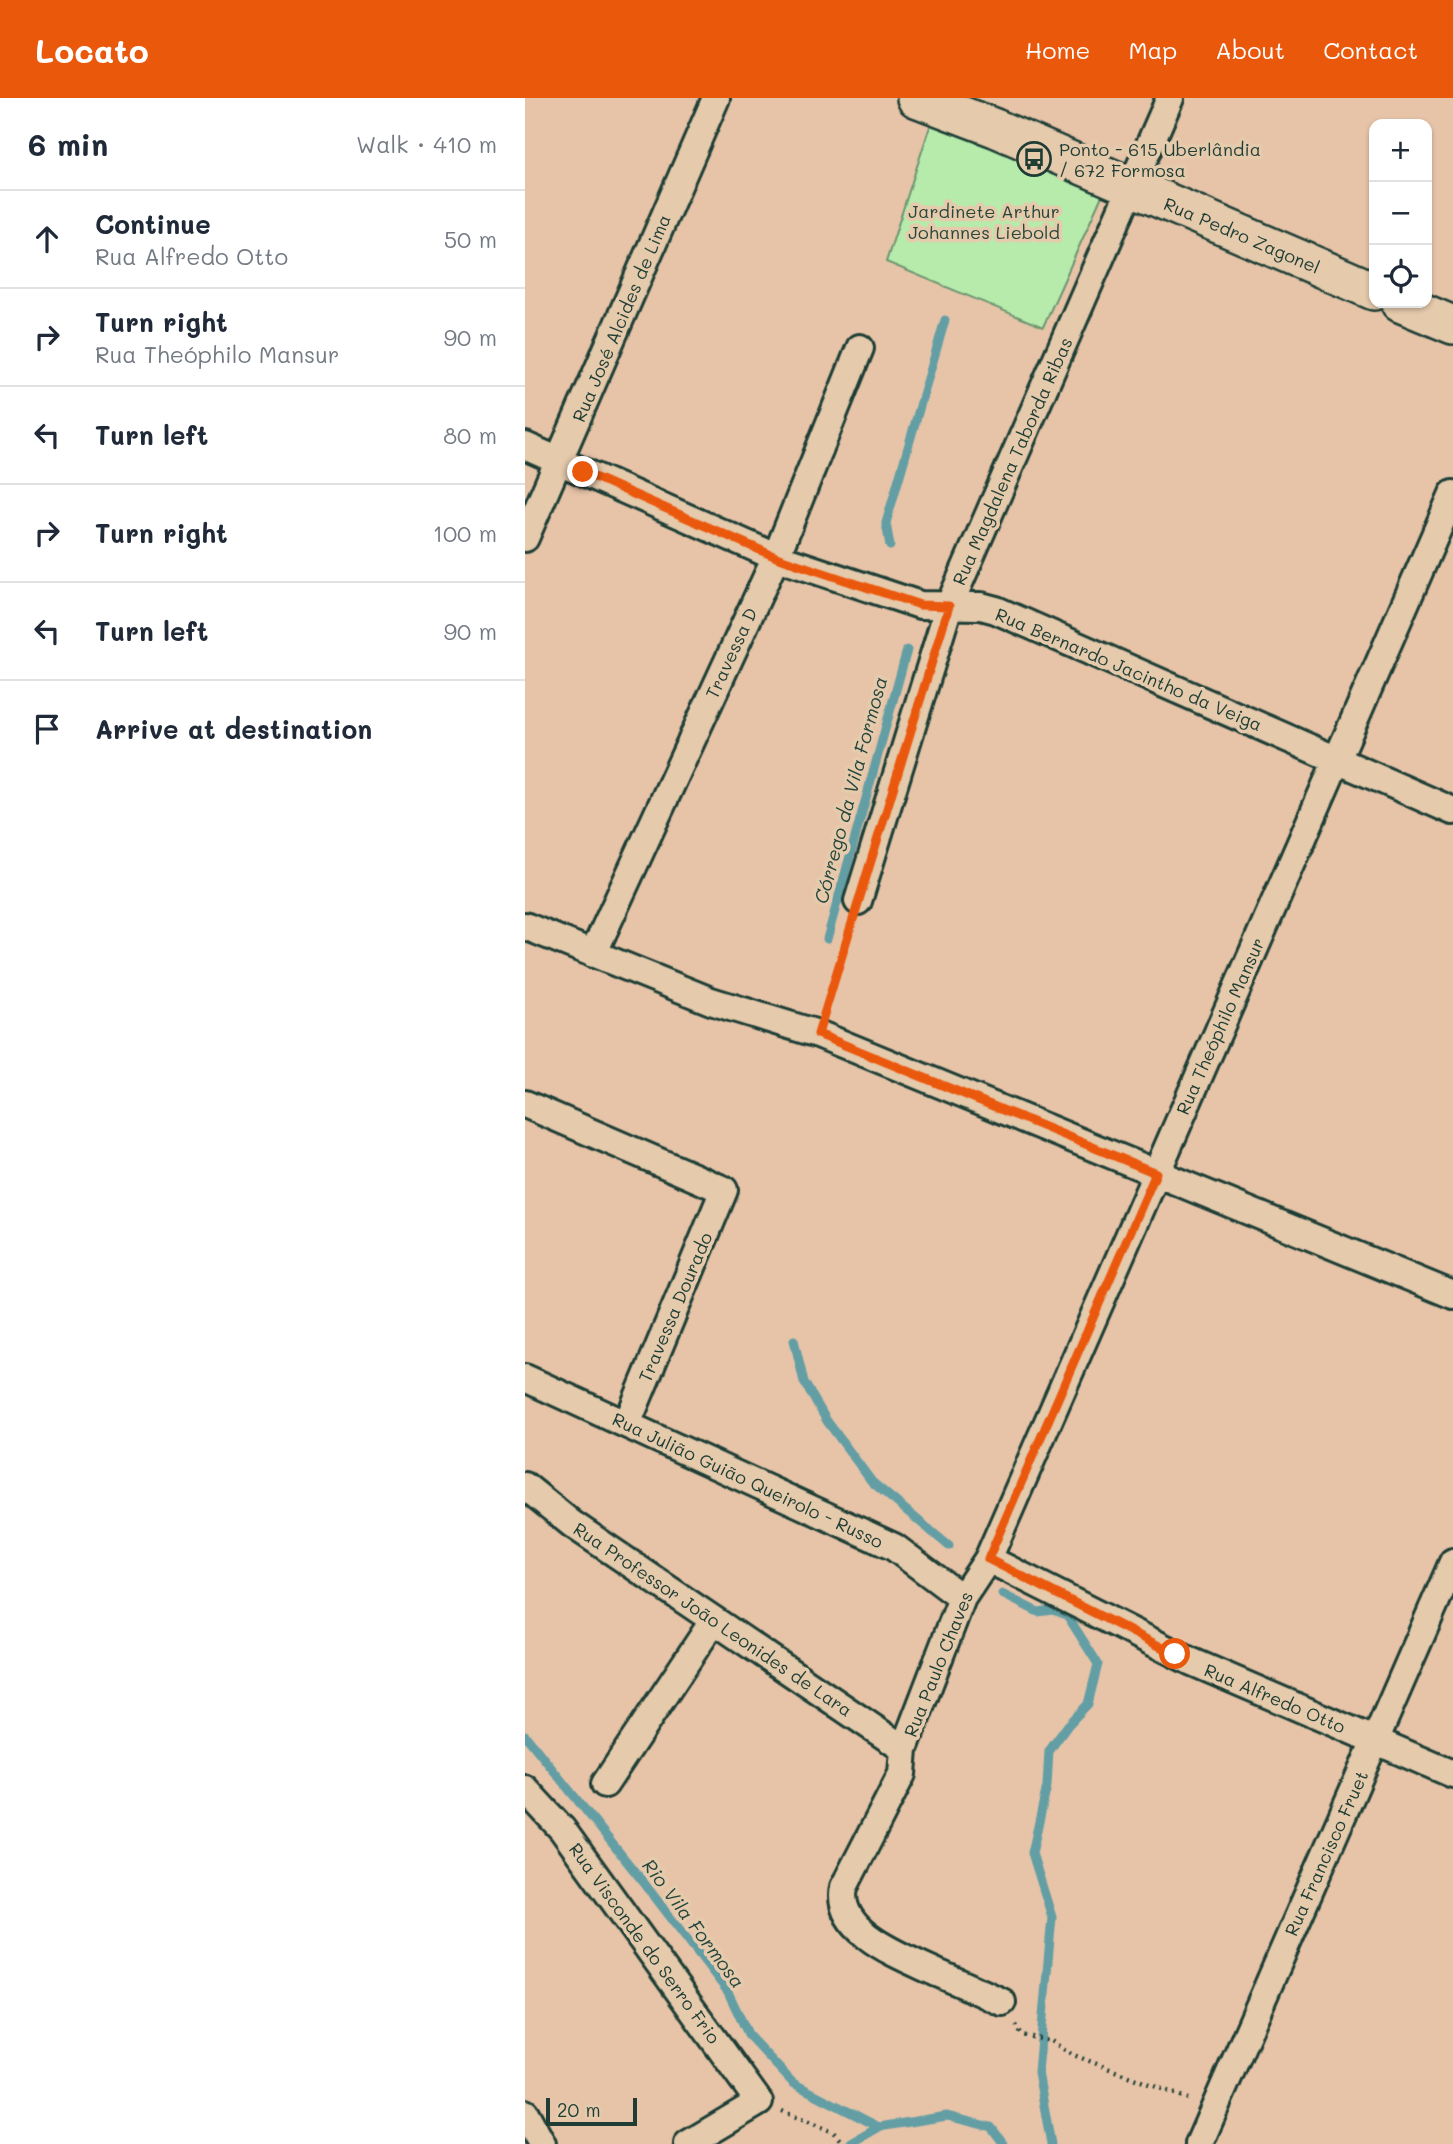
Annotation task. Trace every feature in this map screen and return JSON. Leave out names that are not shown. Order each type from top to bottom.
[{"type":"street","name":"Rua José Alcides de Lima","points":[[525,538],[716,98]]},
{"type":"street","name":"Rua Pedro Zagonel","points":[[916,98],[995,128],[1369,289]]},
{"type":"street","name":"Rua Magdalena Taborda Ribas","points":[[858,901],[949,606],[1170,98]]},
{"type":"street","points":[[1413,308],[1453,325]]},
{"type":"street","name":"Travessa D","points":[[593,954],[776,557],[860,348]]},
{"type":"street","name":"Rua Bernardo Jacintho da Veiga","points":[[525,446],[776,557],[920,605],[981,606],[996,611],[1453,811]]},
{"type":"street","name":"Rua Theóphilo Mansur","points":[[985,1562],[1453,494]]},
{"type":"street","points":[[525,926],[721,1004],[818,1034],[1453,1295]]},
{"type":"street","name":"Travessa Dourado","points":[[525,1104],[724,1190],[627,1424]]},
{"type":"street","name":"Rua Julião Guião Queirolo - Russo","points":[[525,1378],[894,1547],[965,1593]]},
{"type":"street","name":"Rua Professor João Leonides de Lara","points":[[525,1486],[572,1524],[904,1749]]},
{"type":"street","name":"Rua Paulo Chaves","points":[[985,1562],[965,1593],[904,1749],[902,1774],[844,1886],[842,1898],[851,1919],[875,1943],[1002,2002]]},
{"type":"street","name":"Rua Alfredo Otto","points":[[985,1562],[1190,1661],[1453,1774]]},
{"type":"street","name":"Rua Francisco Fruet","points":[[1199,2144],[1453,1562]]},
{"type":"street","points":[[605,1784],[714,1620]]},
{"type":"street","name":"Rua Visconde do Serro Frio","points":[[525,1789],[562,1829],[759,2102]]},
{"type":"street","points":[[688,2144],[759,2102]]},
{"type":"street","points":[[525,2113],[542,2144]]},
{"type":"path","points":[[818,1034],[858,901]]},
{"type":"path","points":[[1022,2035],[1051,2041],[1071,2054],[1215,2110]]},
{"type":"path","points":[[759,2102],[833,2132],[844,2144]]},
{"type":"green space","name":"Jardinete Arthur Johannes Liebold","points":[[933,117],[1104,191],[1043,327],[886,262]]},
{"type":"waterway","name":"Córrego da Vila Formosa","points":[[890,546],[886,523],[945,320]]},
{"type":"waterway","name":"Córrego da Vila Formosa","points":[[827,939],[907,650]]},
{"type":"waterway","name":"Córrego da Vila Formosa","points":[[794,1340],[804,1382],[827,1421],[872,1482],[949,1546]]},
{"type":"waterway","name":"Córrego da Vila Formosa","points":[[1002,1594],[1038,1612],[1053,1610],[1067,1615],[1098,1664],[1088,1704],[1049,1751],[1047,1786],[1032,1853],[1052,1917],[1038,2072],[1051,2144]]},
{"type":"waterway","name":"Rio Vila Formosa","points":[[525,1735],[728,1992],[749,2036],[793,2083],[879,2127],[947,2116],[991,2127],[1004,2144]]},
{"type":"waterway","points":[[850,2144],[879,2127]]},
{"type":"place","name":"Ponto - 615 Uberlândia / 672 Formosa","points":[[1034,159]]},
{"type":"route","points":[[583,472],[776,557],[920,605],[949,606],[818,1034],[1156,1173],[988,1559],[1175,1654]]}]
